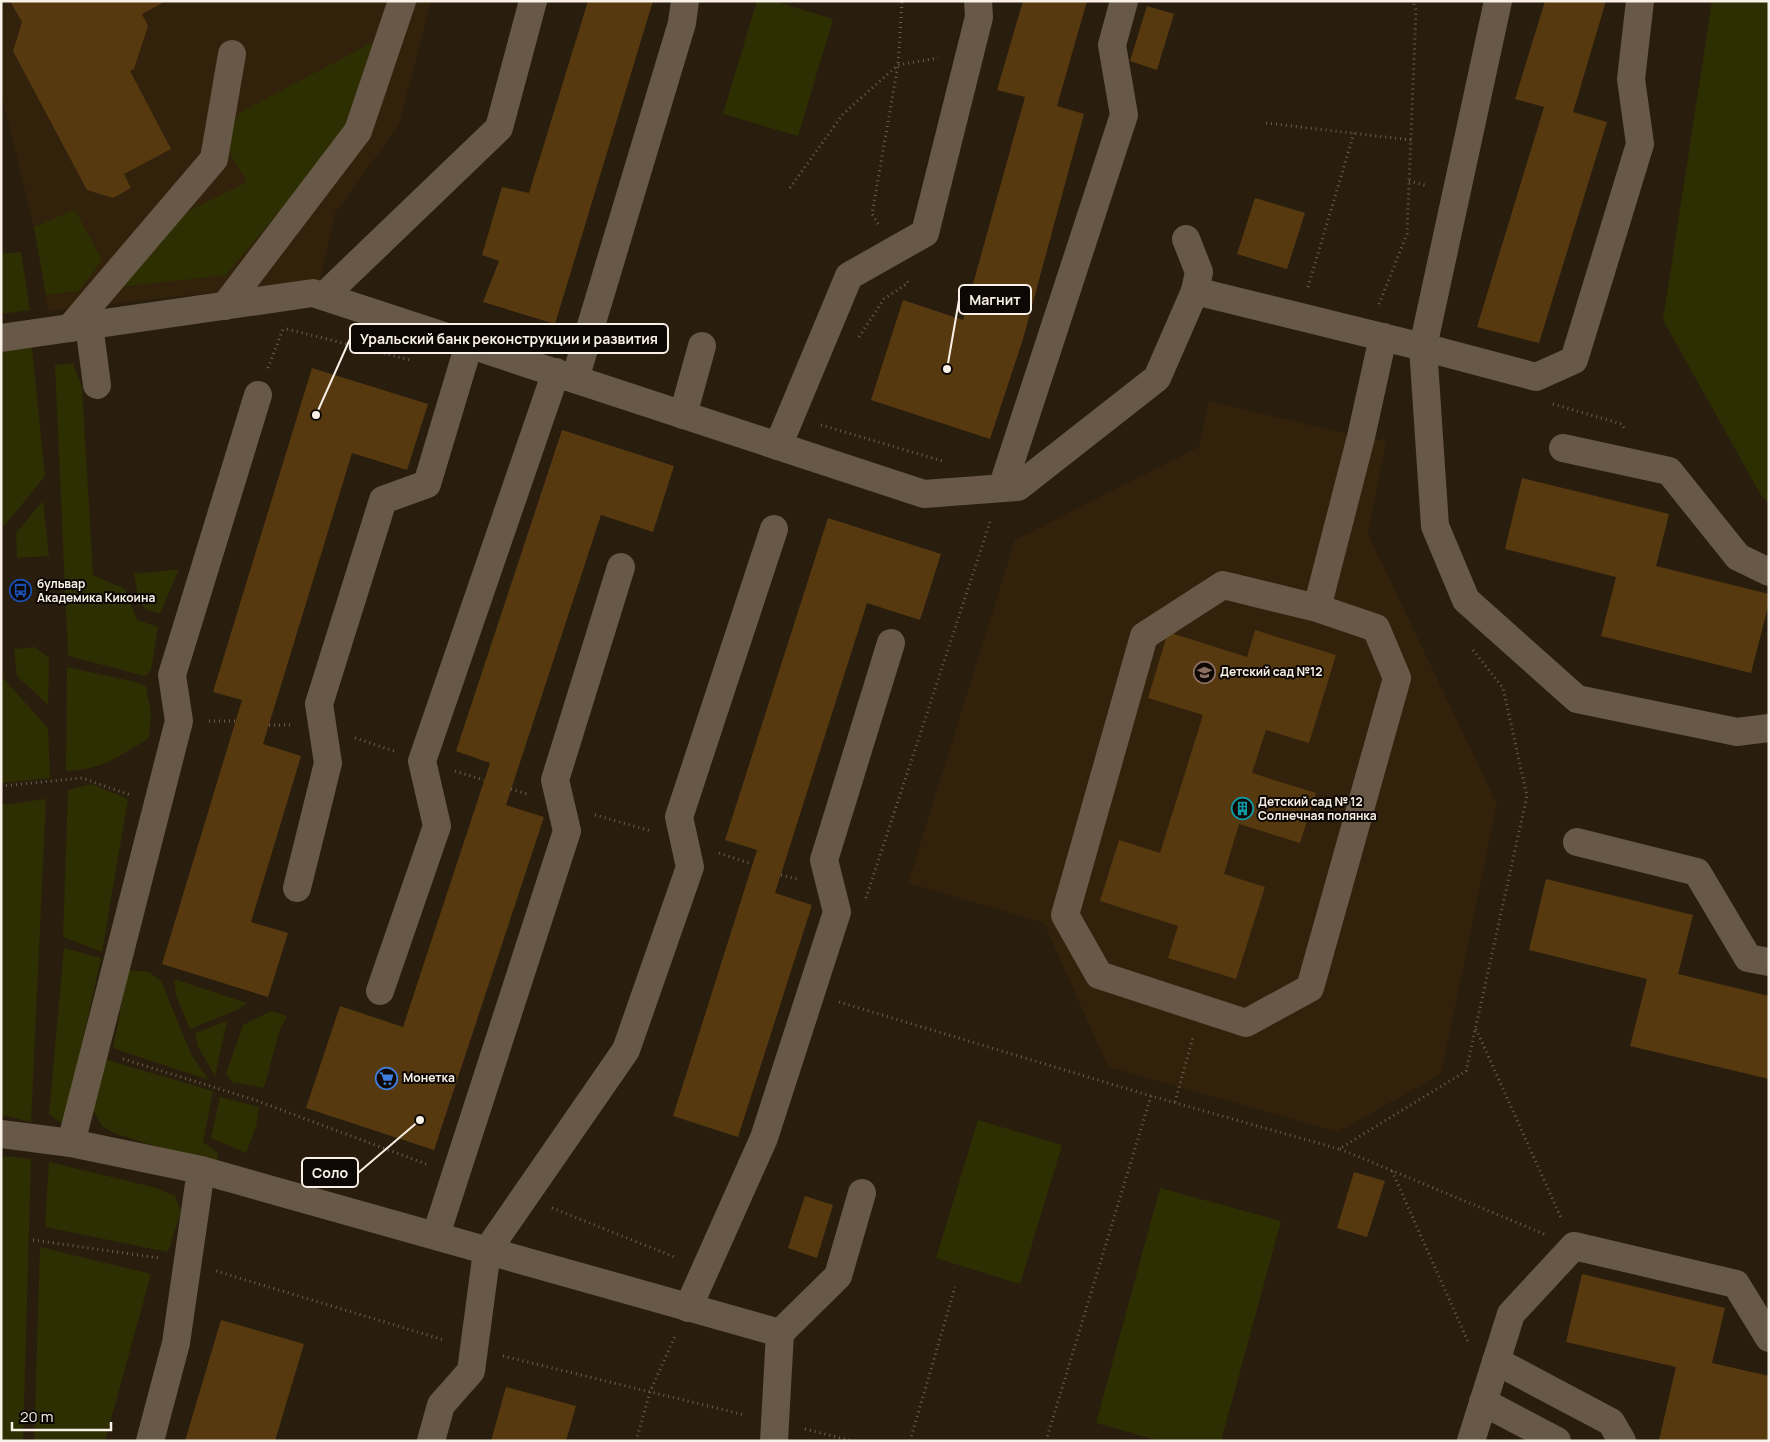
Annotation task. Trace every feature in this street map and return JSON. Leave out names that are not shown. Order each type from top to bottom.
[{"type":"street","points":[[225,306],[358,131],[402,1]]},
{"type":"street","points":[[324,296],[499,128],[533,1]]},
{"type":"street","points":[[380,990],[437,826],[422,761],[565,376],[682,24],[685,1]]},
{"type":"street","points":[[778,446],[849,276],[925,233],[979,18],[978,1]]},
{"type":"street","points":[[1002,488],[1124,115],[1112,45],[1124,1]]},
{"type":"street","points":[[1498,1],[1423,347],[1435,526],[1466,600],[1576,699],[1737,732],[1769,728]]},
{"type":"street","points":[[1194,291],[1423,347],[1536,377],[1574,360],[1640,144],[1631,79],[1640,1]]},
{"type":"street","points":[[80,327],[214,159],[232,54]]},
{"type":"street","points":[[1,338],[313,293],[924,494],[1018,487],[1157,378],[1194,291],[1199,272],[1186,239]]},
{"type":"street","points":[[80,327],[97,385]]},
{"type":"street","points":[[1317,608],[1361,437],[1383,338]]},
{"type":"street","points":[[297,888],[328,763],[319,704],[383,500],[427,484],[469,344]]},
{"type":"street","points":[[683,414],[702,346]]},
{"type":"street","points":[[71,1144],[179,721],[172,675],[258,396]]},
{"type":"street","points":[[1563,448],[1669,471],[1738,557],[1769,572]]},
{"type":"street","points":[[431,1441],[441,1405],[471,1370],[487,1250],[626,1050],[690,867],[680,817],[774,528]]},
{"type":"street","points":[[436,1235],[567,831],[555,780],[622,567]]},
{"type":"street","points":[[1223,585],[1317,608],[1376,628],[1397,678],[1310,988],[1246,1023],[1099,975],[1066,915],[1144,636],[1223,585]]},
{"type":"street","points":[[688,1308],[764,1138],[837,912],[824,860],[890,642]]},
{"type":"street","points":[[1577,842],[1697,872],[1748,958],[1769,962]]},
{"type":"street","points":[[1,1134],[71,1144],[201,1170],[780,1333]]},
{"type":"street","points":[[150,1441],[176,1343],[201,1170]]},
{"type":"street","points":[[774,1441],[780,1333],[838,1276],[862,1193]]},
{"type":"street","points":[[1471,1441],[1512,1314],[1574,1246],[1736,1284],[1769,1338]]},
{"type":"street","points":[[1496,1361],[1611,1422],[1622,1441]]},
{"type":"street","points":[[1486,1394],[1557,1441]]},
{"type":"path","points":[[855,344],[884,299],[908,283],[872,214],[898,65],[902,1]]},
{"type":"path","points":[[790,188],[843,114],[898,65],[971,53]]},
{"type":"path","points":[[1266,123],[1411,140]]},
{"type":"path","points":[[1307,293],[1354,133]]},
{"type":"path","points":[[258,396],[295,296]]},
{"type":"path","points":[[275,330],[283,328],[414,361]]},
{"type":"path","points":[[865,902],[1002,488]]},
{"type":"path","points":[[1339,1149],[1466,1070],[1528,796],[1503,688],[1467,643]]},
{"type":"path","points":[[269,725],[322,726],[422,761],[484,780]]},
{"type":"path","points":[[1,786],[82,778],[157,806]]},
{"type":"path","points":[[511,789],[684,840],[752,864]]},
{"type":"path","points":[[832,1000],[1151,1096],[1339,1149],[1574,1246]]},
{"type":"path","points":[[1175,1102],[1202,1009]]},
{"type":"path","points":[[1475,1028],[1574,1246]]},
{"type":"path","points":[[96,1051],[255,1100],[456,1175]]},
{"type":"path","points":[[1046,1441],[1151,1096]]},
{"type":"path","points":[[1392,1171],[1486,1394]]},
{"type":"path","points":[[524,1197],[705,1269]]},
{"type":"path","points":[[910,1441],[955,1287]]},
{"type":"path","points":[[636,1441],[650,1392],[688,1308]]},
{"type":"shaded area","points":[[1,1],[431,1],[399,125],[335,213],[320,281],[48,311],[34,227],[1,93]]},
{"type":"shaded area","points":[[757,1],[774,1],[833,19],[798,136],[723,114]]},
{"type":"shaded area","points":[[1712,1],[1769,1],[1769,504],[1761,495],[1663,320]]},
{"type":"shaded area","points":[[373,42],[343,135],[226,275],[119,287],[170,220],[247,182],[225,145],[239,113]]},
{"type":"shaded area","points":[[75,210],[102,260],[79,291],[46,295],[34,227]]},
{"type":"shaded area","points":[[21,252],[30,310],[1,314],[1,254]]},
{"type":"shaded area","points":[[32,347],[45,476],[4,526],[1,519],[1,349]]},
{"type":"shaded area","points":[[73,363],[82,387],[93,575],[125,589],[137,620],[158,627],[151,670],[145,676],[68,656],[55,365]]},
{"type":"shaded area","name":"Детский сад №12","points":[[1209,401],[1361,437],[1386,441],[1368,534],[1497,804],[1441,1074],[1338,1132],[1108,1067],[1044,923],[908,883],[1015,540],[1199,447]]},
{"type":"shaded area","points":[[43,501],[49,556],[17,558],[16,533]]},
{"type":"shaded area","points":[[179,569],[160,614],[145,609],[138,596],[134,574]]},
{"type":"shaded area","points":[[35,647],[49,658],[48,705],[17,676],[14,649]]},
{"type":"shaded area","points":[[67,667],[140,683],[146,687],[151,713],[149,738],[101,765],[66,771]]},
{"type":"shaded area","points":[[3,678],[48,728],[50,778],[1,783],[1,693]]},
{"type":"shaded area","points":[[92,784],[128,799],[102,952],[63,937],[68,790]]},
{"type":"shaded area","points":[[46,799],[31,1122],[1,1113],[1,805]]},
{"type":"shaded area","points":[[64,948],[101,958],[64,1125],[49,1114]]},
{"type":"shaded area","points":[[128,970],[149,972],[161,981],[192,1056],[209,1080],[113,1048]]},
{"type":"shaded area","points":[[174,979],[247,1003],[237,1010],[190,1029],[176,996]]},
{"type":"shaded area","points":[[271,1011],[287,1016],[279,1032],[264,1088],[232,1082],[226,1074],[243,1025]]},
{"type":"shaded area","points":[[227,1021],[215,1076],[198,1047],[195,1033]]},
{"type":"shaded area","points":[[107,1060],[213,1091],[203,1142],[218,1153],[216,1165],[116,1134],[102,1126],[91,1107],[96,1084]]},
{"type":"shaded area","points":[[220,1097],[259,1107],[256,1127],[246,1153],[211,1138]]},
{"type":"shaded area","points":[[978,1120],[1062,1145],[1020,1284],[936,1258]]},
{"type":"shaded area","points":[[6,1156],[31,1159],[23,1441],[1,1441],[1,1159]]},
{"type":"shaded area","points":[[49,1162],[153,1187],[175,1196],[181,1211],[168,1252],[45,1227]]},
{"type":"shaded area","points":[[1160,1188],[1281,1221],[1221,1441],[1160,1441],[1096,1423]]},
{"type":"shaded area","points":[[40,1247],[151,1274],[105,1441],[34,1441]]},
{"type":"building","points":[[10,1],[166,1],[142,14],[148,26],[134,69],[130,71],[171,149],[124,174],[131,188],[113,198],[87,190],[13,51],[22,22]]},
{"type":"building","points":[[588,1],[653,1],[555,324],[483,302],[499,261],[482,255],[502,187],[529,193]]},
{"type":"building","points":[[1023,1],[1087,1],[1057,106],[1084,114],[1023,339],[990,439],[871,400],[903,300],[963,320],[1025,97],[997,90]]},
{"type":"building","points":[[1545,1],[1606,1],[1573,112],[1607,122],[1539,343],[1477,327],[1544,107],[1515,99]]},
{"type":"building","points":[[1147,6],[1174,14],[1157,70],[1130,61]]},
{"type":"building","points":[[1255,198],[1305,213],[1287,269],[1237,254]]},
{"type":"building","points":[[312,368],[428,404],[407,470],[352,453],[263,744],[301,756],[251,922],[288,933],[268,997],[162,964],[242,700],[213,692]]},
{"type":"building","points":[[562,430],[674,466],[653,532],[601,515],[506,805],[544,817],[434,1150],[306,1108],[340,1006],[403,1027],[490,763],[456,751]]},
{"type":"building","points":[[1522,478],[1669,514],[1656,566],[1769,594],[1769,603],[1751,673],[1601,636],[1616,577],[1505,549]]},
{"type":"building","points":[[828,518],[941,554],[920,620],[867,603],[775,893],[812,905],[738,1137],[673,1116],[757,850],[725,840]]},
{"type":"building","name":"Детский сад № 12 Солнечная полянка","points":[[1255,630],[1336,655],[1309,743],[1266,730],[1252,773],[1316,793],[1300,843],[1239,824],[1224,874],[1265,887],[1236,979],[1168,958],[1178,926],[1100,901],[1119,840],[1160,853],[1203,715],[1148,698],[1168,632],[1247,657]]},
{"type":"building","points":[[1546,879],[1693,915],[1678,974],[1769,996],[1769,1079],[1630,1046],[1647,979],[1529,950]]},
{"type":"building","points":[[1354,1172],[1385,1181],[1367,1237],[1337,1228]]},
{"type":"building","points":[[805,1196],[833,1205],[817,1258],[788,1248]]},
{"type":"building","points":[[1582,1274],[1725,1308],[1712,1363],[1769,1376],[1769,1441],[1659,1440],[1676,1367],[1566,1342]]},
{"type":"building","points":[[221,1320],[304,1344],[275,1441],[185,1441]]},
{"type":"building","points":[[506,1387],[576,1406],[566,1441],[491,1441]]},
{"type":"place","name":"Магнит","points":[[947,369]]},
{"type":"place","name":"Уральский банк реконструкции и развития","points":[[316,415]]},
{"type":"place","name":"бульвар Академика Кикоина","points":[[21,591]]},
{"type":"place","name":"Детский сад №12","points":[[1204,672]]},
{"type":"place","name":"Детский сад № 12 Солнечная полянка","points":[[1242,809]]},
{"type":"place","name":"Монетка","points":[[387,1078]]},
{"type":"place","name":"Соло","points":[[420,1120]]}]
